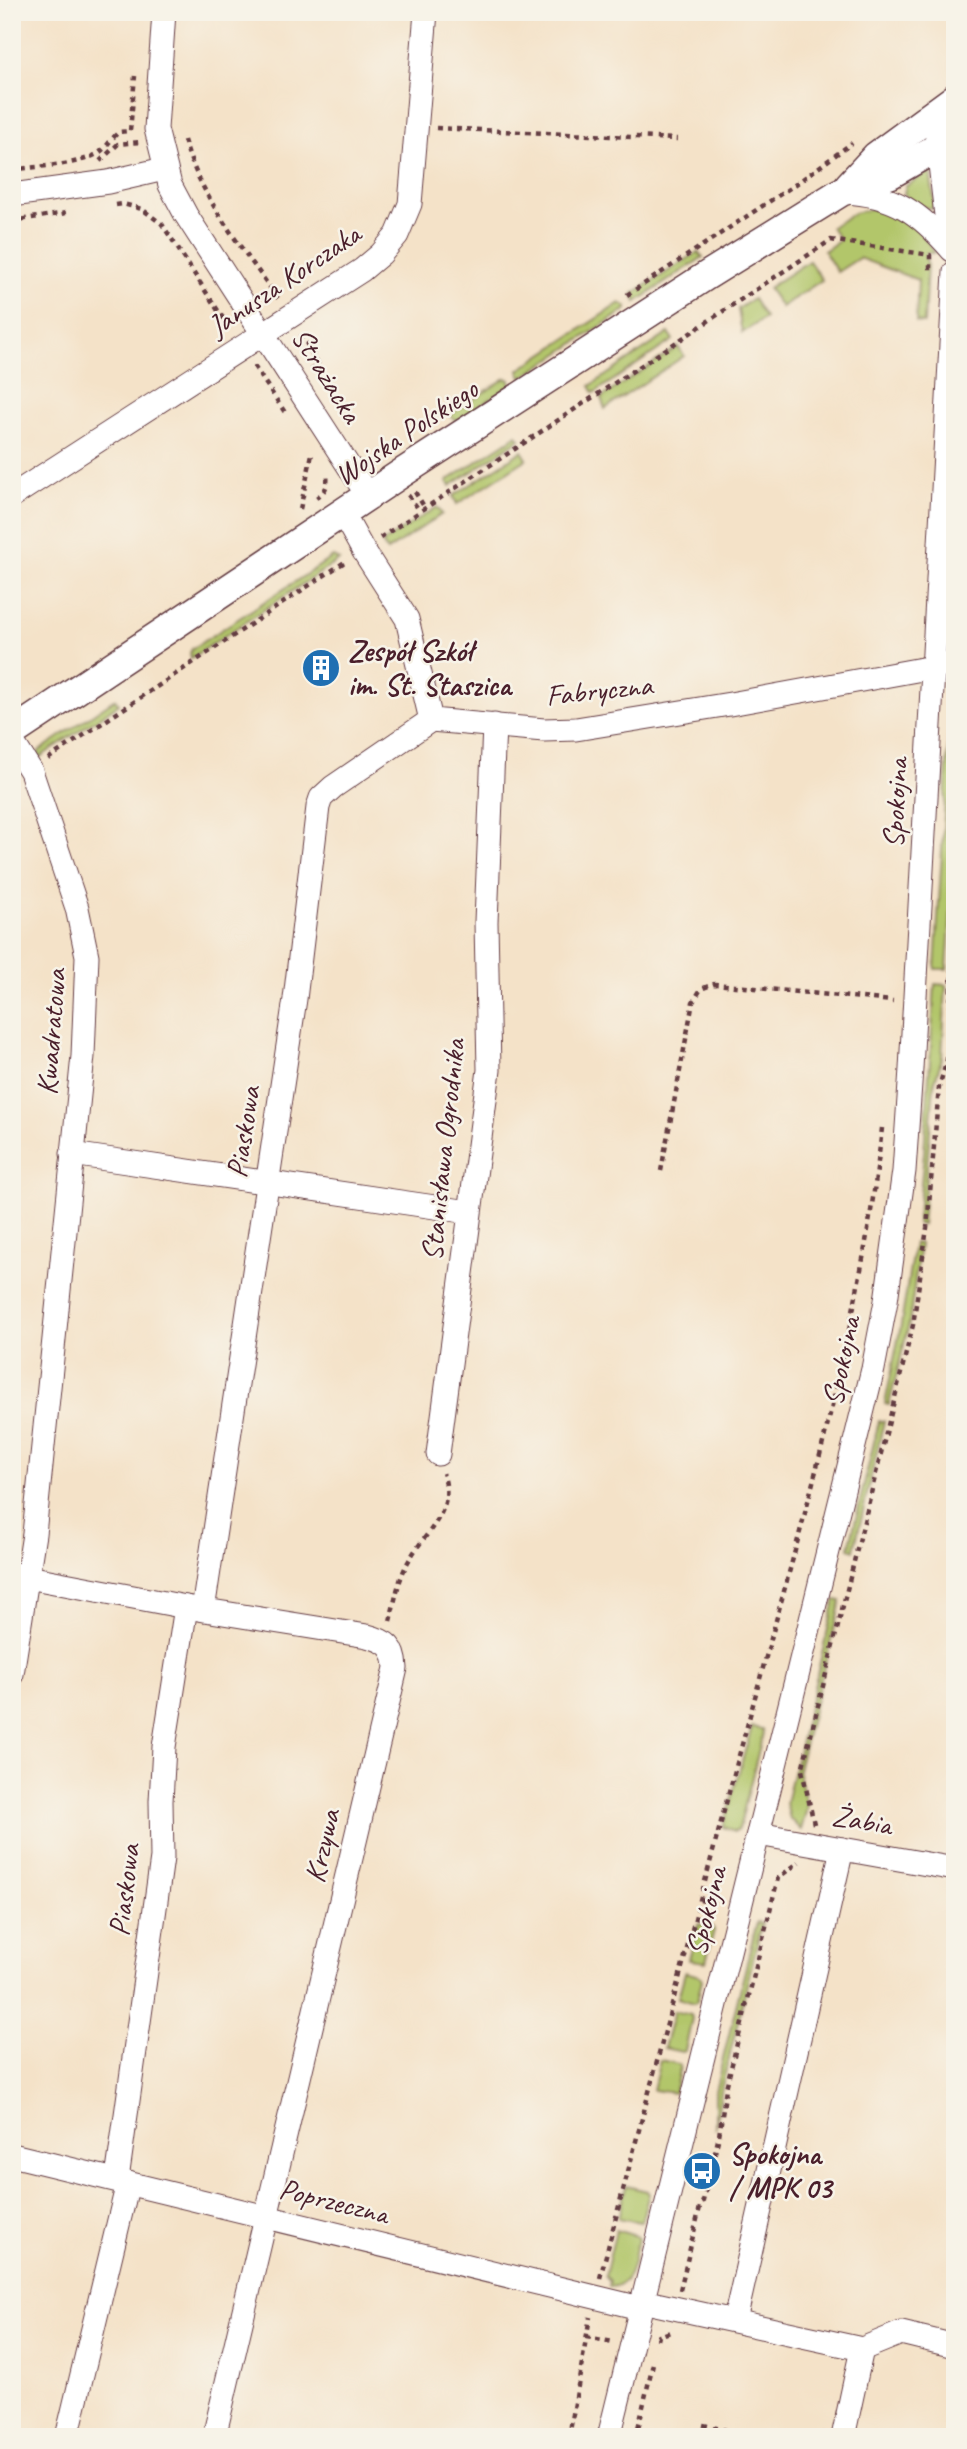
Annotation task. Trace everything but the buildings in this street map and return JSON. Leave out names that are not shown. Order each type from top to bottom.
[{"type":"main road","name":"Wojska Polskiego","points":[[841,192],[876,156],[944,106]]},
{"type":"main road","name":"Wojska Polskiego","points":[[12,733],[670,299],[841,192],[891,174],[946,142]]},
{"type":"street","name":"Strażacka","points":[[164,12],[156,129],[170,185],[186,215],[368,496]]},
{"type":"street","name":"Janusza Korczaka","points":[[12,496],[362,271],[381,254],[397,235],[410,204],[426,12]]},
{"type":"street","points":[[944,106],[947,224],[955,252]]},
{"type":"street","points":[[12,195],[108,182],[164,169]]},
{"type":"street","points":[[841,192],[869,194],[906,208],[937,233],[955,252]]},
{"type":"street","name":"Spokojna","points":[[609,2437],[873,1369],[886,1301],[904,1171],[903,1002],[944,665],[955,272]]},
{"type":"street","points":[[343,514],[407,619],[431,720]]},
{"type":"street","name":"Fabryczna","points":[[431,720],[559,730],[592,727],[944,665]]},
{"type":"street","name":"Piaskowa","points":[[67,2437],[123,2181],[162,1858],[164,1747],[194,1609],[267,1181],[295,999],[318,807],[321,799],[333,787],[431,720]]},
{"type":"street","name":"Stanisława Ogrodnika","points":[[438,1454],[489,1070],[486,922],[494,725]]},
{"type":"street","name":"Kwadratowa","points":[[12,741],[31,771],[87,944],[83,1056],[34,1534],[20,1576],[12,1674]]},
{"type":"street","points":[[72,1154],[469,1212]]},
{"type":"street","points":[[20,1576],[194,1609],[367,1636],[386,1642]]},
{"type":"street","name":"Krzywa","points":[[214,2437],[396,1668],[396,1656],[386,1642]]},
{"type":"street","name":"Żabia","points":[[758,1834],[955,1869]]},
{"type":"street","points":[[735,2320],[842,1849]]},
{"type":"street","name":"Poprzeczna","points":[[12,2155],[596,2297],[735,2320],[862,2349]]},
{"type":"street","points":[[843,2437],[862,2349],[901,2333],[955,2346]]},
{"type":"path","points":[[12,170],[96,155],[119,132],[130,131],[136,65]]},
{"type":"path","points":[[418,127],[677,139]]},
{"type":"path","points":[[183,138],[196,172],[213,203],[291,316],[319,365],[304,375]]},
{"type":"path","points":[[625,296],[796,184]]},
{"type":"path","points":[[113,206],[123,204],[142,209],[162,225],[242,348]]},
{"type":"path","points":[[12,220],[75,211]]},
{"type":"path","points":[[31,771],[831,240],[930,255],[930,288]]},
{"type":"path","points":[[306,505],[300,509],[312,454]]},
{"type":"path","points":[[312,500],[326,491],[327,472]]},
{"type":"path","points":[[661,1171],[693,1002],[701,989],[714,984],[903,1002]]},
{"type":"path","points":[[893,989],[903,1002]]},
{"type":"path","points":[[569,2437],[596,2297],[700,1900],[794,1563],[855,1303],[871,1212],[883,1119]]},
{"type":"path","points":[[386,1642],[396,1593],[408,1561],[443,1510],[447,1496],[446,1480],[438,1454]]},
{"type":"path","points":[[703,2425],[758,2437]]},
{"type":"green space","points":[[930,171],[935,207],[926,208],[910,200],[904,193],[906,186]]},
{"type":"green space","points":[[875,208],[895,214],[911,223],[923,235],[934,253],[925,253],[927,263],[924,323],[916,322],[918,280],[859,258],[837,272],[824,251],[840,240],[831,227],[854,213]]},
{"type":"green space","points":[[698,252],[703,257],[636,302],[633,294]]},
{"type":"green space","points":[[809,261],[822,280],[781,307],[768,288]]},
{"type":"green space","points":[[753,299],[765,318],[742,333],[738,309]]},
{"type":"green space","points":[[620,303],[627,309],[523,377],[520,375],[519,370]]},
{"type":"green space","points":[[669,333],[673,340],[594,393],[590,386]]},
{"type":"green space","points":[[678,347],[684,356],[605,409],[601,398]]},
{"type":"green space","points":[[506,378],[511,385],[457,421],[452,418],[451,414]]},
{"type":"green space","points":[[517,435],[520,439],[450,486],[447,481]]},
{"type":"green space","points":[[522,451],[527,459],[457,504],[453,496]]},
{"type":"green space","points":[[437,507],[442,514],[387,551],[382,543]]},
{"type":"green space","points":[[333,557],[339,560],[191,658],[192,649]]},
{"type":"green space","points":[[115,699],[119,704],[37,759],[39,751]]},
{"type":"green space","points":[[955,731],[955,848],[947,969],[935,969],[949,732]]},
{"type":"green space","points":[[935,984],[946,985],[942,1058],[934,1084],[922,1225],[917,1224]]},
{"type":"green space","points":[[914,1243],[920,1244],[909,1324],[889,1405],[885,1404]]},
{"type":"green space","points":[[879,1421],[884,1421],[854,1550],[849,1548]]},
{"type":"green space","points":[[835,1600],[841,1601],[798,1769],[807,1808],[801,1830],[790,1819],[786,1803]]},
{"type":"green space","points":[[752,1727],[762,1729],[763,1733],[739,1829],[735,1831],[723,1827]]},
{"type":"green space","points":[[757,1922],[762,1923],[722,2086],[715,2129],[715,2091]]},
{"type":"green space","points":[[698,1924],[712,1927],[714,1930],[706,1962],[689,1960]]},
{"type":"green space","points":[[685,1972],[700,1976],[702,1980],[697,2001],[694,2003],[678,1998]]},
{"type":"green space","points":[[674,2011],[691,2015],[692,2018],[685,2051],[682,2052],[664,2048]]},
{"type":"green space","points":[[660,2060],[679,2064],[674,2093],[653,2090]]},
{"type":"green space","points":[[626,2186],[647,2191],[649,2194],[641,2222],[618,2218]]},
{"type":"green space","points":[[616,2230],[638,2239],[627,2277],[617,2286],[609,2287],[610,2282],[605,2276]]},
{"type":"place","name":"Zespół Szkół im. St. Staszica","points":[[321,668]]},
{"type":"place","name":"Spokojna / MPK 03","points":[[702,2171]]}]
